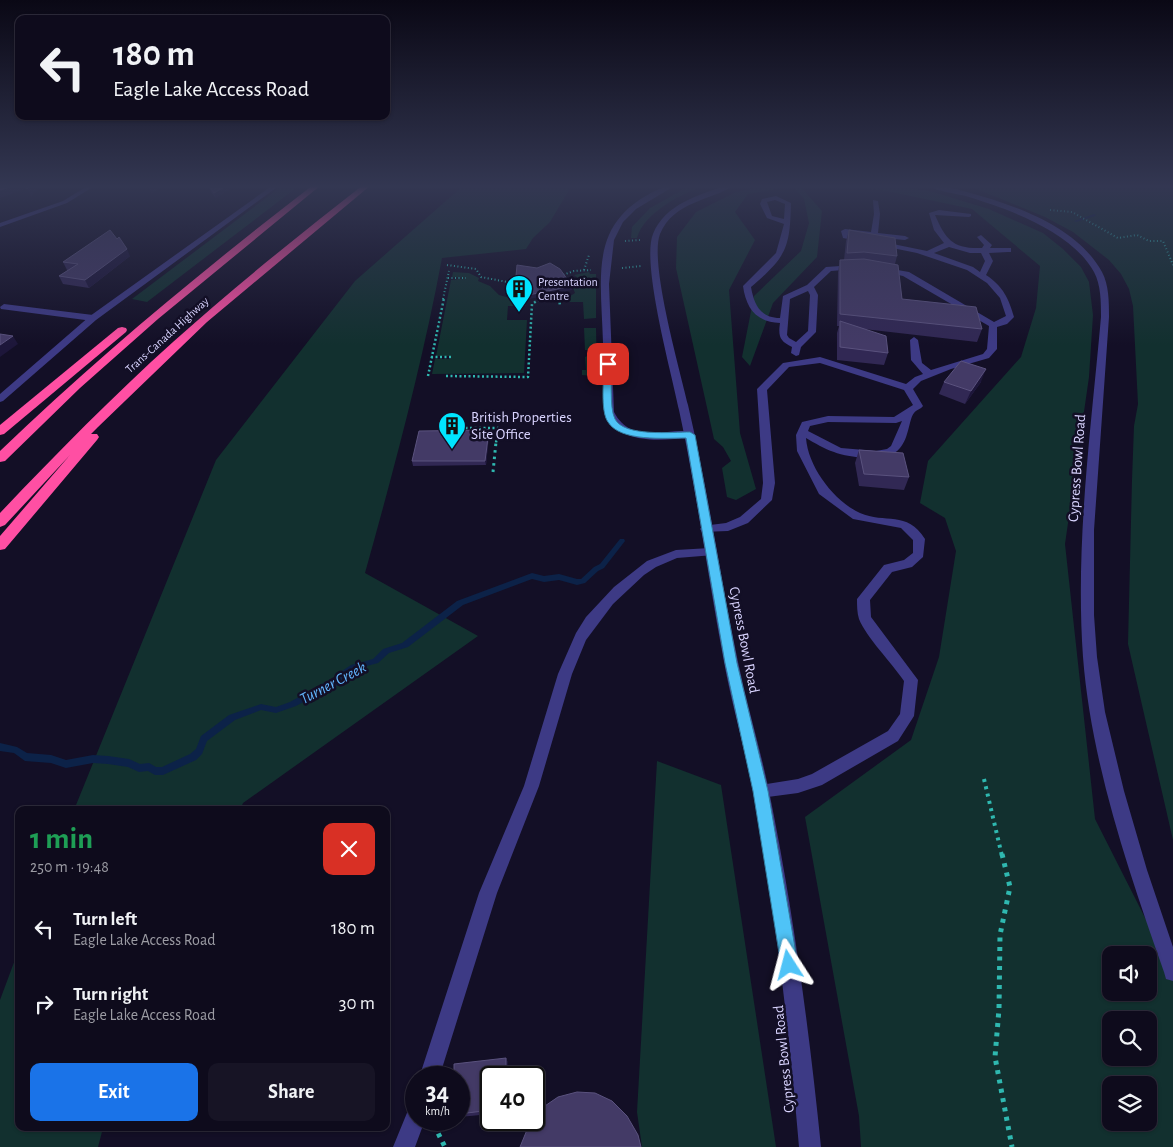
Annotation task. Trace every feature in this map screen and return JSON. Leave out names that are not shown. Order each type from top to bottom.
[{"type":"highway","name":"Trans-Canada Highway","points":[[0,458],[101,362],[201,275],[248,239]]},
{"type":"highway","name":"Trans-Canada Highway","points":[[0,522],[78,440],[152,367],[252,279],[302,239]]},
{"type":"highway","points":[[0,431],[131,323],[201,275]]},
{"type":"highway","points":[[0,545],[152,367]]},
{"type":"street","points":[[0,399],[93,318],[203,239]]},
{"type":"street","points":[[611,239],[606,271],[609,412],[612,421],[618,427],[634,434],[690,435]]},
{"type":"street","points":[[784,239],[780,254],[767,270],[747,286],[750,305],[760,315],[776,321],[785,321]]},
{"type":"street","points":[[852,239],[929,253],[982,276],[991,282],[1006,300],[1010,308],[1010,317],[1004,322],[993,325],[906,274],[876,269]]},
{"type":"street","points":[[944,239],[948,244],[970,251],[1008,250]]},
{"type":"street","points":[[982,239],[988,245],[985,251],[989,261],[982,276]]},
{"type":"street","name":"Cypress Bowl Road","points":[[1065,239],[1097,270],[1103,284],[1105,317],[1088,546],[1087,600],[1090,659],[1101,728],[1121,817],[1152,916],[1173,972]]},
{"type":"street","name":"Cypress Bowl Road","points":[[654,241],[654,266],[690,435],[731,663],[760,791],[786,939],[800,1041],[810,1147]]},
{"type":"street","points":[[929,253],[948,244]]},
{"type":"street","points":[[796,346],[785,340],[783,335],[786,298],[810,287],[829,269],[846,266],[861,267]]},
{"type":"street","points":[[796,363],[796,346],[812,332],[814,296],[810,287]]},
{"type":"street","points":[[4,307],[93,318]]},
{"type":"street","points":[[908,388],[918,379],[930,374],[986,356],[992,349],[993,325]]},
{"type":"street","points":[[914,340],[915,360],[919,367],[930,374]]},
{"type":"street","points":[[706,529],[728,527],[744,520],[766,500],[768,483],[762,389],[786,364],[820,360],[908,388],[918,406],[896,420],[828,419],[806,424],[802,432],[802,451],[823,491],[858,516],[905,526],[919,539],[919,554],[908,564],[888,568],[863,599],[865,618],[911,680],[907,716],[893,736],[816,780],[798,786],[760,791]]},
{"type":"street","points":[[802,432],[838,450],[886,454],[894,449],[904,431],[909,412]]},
{"type":"street","points":[[433,1066],[488,893],[537,770],[559,694],[576,646],[590,622],[614,594],[642,570],[677,554],[710,552]]},
{"type":"street","points":[[404,1147],[410,1131]]},
{"type":"path","points":[[1145,239],[1150,241],[1163,241],[1173,265]]},
{"type":"path","points":[[620,242],[654,241]]},
{"type":"path","points":[[584,270],[588,255]]},
{"type":"path","points":[[447,265],[476,269],[481,278],[521,284]]},
{"type":"path","points":[[616,269],[654,266]]},
{"type":"path","points":[[558,277],[589,270]]},
{"type":"path","points":[[428,376],[449,271]]},
{"type":"path","points":[[448,278],[466,278]]},
{"type":"path","points":[[558,284],[560,306]]},
{"type":"path","points":[[536,294],[540,299]]},
{"type":"path","points":[[446,376],[528,377],[532,304],[540,299],[559,298]]},
{"type":"path","points":[[431,357],[451,357]]},
{"type":"path","points":[[467,428],[468,422]]},
{"type":"path","points":[[442,428],[498,428],[493,472]]},
{"type":"path","points":[[984,779],[1010,887],[1000,934],[999,1009],[995,1057],[1012,1147]]},
{"type":"path","points":[[437,1131],[445,1147]]},
{"type":"green space","points":[[212,239],[230,239],[147,302],[132,299]]},
{"type":"green space","points":[[403,239],[533,239],[526,249],[442,258],[426,338],[407,417],[365,573],[478,636],[243,803],[242,806],[76,806],[216,460],[355,281]]},
{"type":"green space","points":[[677,239],[755,240],[729,290],[740,433],[756,489],[736,500],[727,497],[722,468],[731,461],[723,447],[714,439],[676,268]]},
{"type":"green space","points":[[805,239],[819,239],[817,257],[773,303],[750,366],[742,357],[754,296],[801,251]]},
{"type":"green space","points":[[1007,239],[1050,239],[1081,267],[1089,282],[1093,315],[1089,377],[1065,544],[1095,819],[1173,973],[1173,1147],[861,1147],[859,1116],[805,817],[911,740],[939,657],[956,551],[945,518],[920,503],[928,461],[1021,357],[1036,308],[1040,266]]},
{"type":"green space","points":[[1081,239],[1173,239],[1173,840],[1128,644],[1134,426],[1138,404],[1133,306],[1129,289],[1121,274],[1109,260]]},
{"type":"green space","points":[[453,272],[469,273],[479,278],[478,281],[490,286],[499,295],[524,302],[526,306],[508,306],[507,320],[527,320],[524,373],[432,374],[435,359],[451,359],[451,356],[436,356],[451,280],[466,278],[452,277]]},
{"type":"green space","points":[[589,272],[590,274],[596,274],[596,318],[584,319],[583,302],[569,302],[567,298],[575,293],[572,285],[575,284],[568,281],[575,279],[589,284],[576,278],[574,275]]},
{"type":"green space","points":[[584,328],[596,328],[597,372],[592,376],[582,375],[582,370],[586,370],[585,357],[592,354],[591,350],[585,350]]},
{"type":"green space","points":[[657,761],[721,785],[776,1147],[642,1147],[637,1112]]},
{"type":"green space","points":[[15,960],[15,1131],[102,1131],[98,1147],[0,1147],[0,1000]]},
{"type":"building","points":[[97,239],[120,239],[127,249],[85,280],[59,276],[78,264],[63,262]]},
{"type":"building","points":[[848,239],[895,239],[897,256],[864,252],[847,253]]},
{"type":"building","points":[[864,259],[898,265],[902,299],[976,307],[982,329],[840,314],[840,260]]},
{"type":"building","points":[[550,263],[560,269],[572,286],[514,298],[517,265],[537,268]]},
{"type":"building","points":[[840,321],[886,336],[888,353],[840,347]]},
{"type":"building","points":[[0,334],[13,336],[0,345]]},
{"type":"building","points":[[961,361],[986,369],[971,391],[944,382]]},
{"type":"building","name":"British Properties Site Office","points":[[489,430],[485,461],[412,461],[419,431]]},
{"type":"building","points":[[859,450],[903,453],[909,477],[864,474]]},
{"type":"building","points":[[506,1058],[506,1066],[480,1066],[480,1111],[470,1113],[470,1066],[454,1066],[454,1064]]},
{"type":"building","points":[[577,1092],[595,1093],[612,1101],[627,1116],[638,1135],[641,1147],[520,1147],[527,1131],[545,1131],[545,1106],[558,1097]]},
{"type":"waterway","name":"Turner Creek","points":[[0,747],[10,748],[25,757],[51,759],[66,764],[93,759],[108,760],[129,763],[139,768],[149,767],[155,771],[163,771],[193,757],[199,751],[204,739],[232,717],[261,707],[276,710],[293,704],[327,685],[336,683],[342,675],[354,667],[375,661],[386,651],[405,645],[460,603],[532,576],[544,579],[559,577],[577,582],[583,581],[602,566],[622,541]]},
{"type":"place","name":"Presentation Centre","points":[[519,313]]},
{"type":"place","name":"British Properties Site Office","points":[[452,450]]},
{"type":"route","points":[[608,364],[609,412],[612,421],[618,427],[634,434],[690,435],[731,663],[760,791],[789,965]]}]
